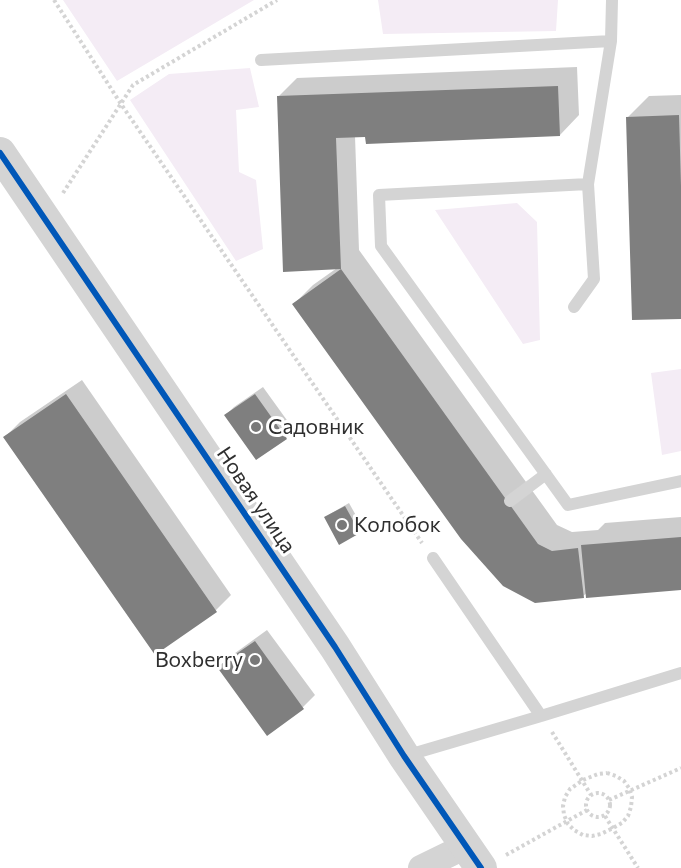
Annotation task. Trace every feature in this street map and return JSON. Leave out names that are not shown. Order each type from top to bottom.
[{"type":"street","name":"Новая улица","points":[[0,153],[335,647],[404,756],[483,857]]},
{"type":"street","points":[[421,868],[483,857]]},
{"type":"lane","points":[[573,307],[594,279],[588,184],[612,41],[612,0]]},
{"type":"lane","points":[[261,60],[612,41]]},
{"type":"lane","points":[[588,184],[379,195],[381,246],[568,505],[681,481]]},
{"type":"lane","points":[[510,501],[546,474]]},
{"type":"lane","points":[[433,558],[541,716]]},
{"type":"lane","points":[[404,756],[681,673]]},
{"type":"path","points":[[54,0],[121,104],[433,558]]},
{"type":"path","points":[[46,220],[133,85],[277,0]]},
{"type":"path","points":[[541,716],[591,795]]},
{"type":"path","points":[[609,800],[681,768]]},
{"type":"path","points":[[607,773],[616,776],[624,781],[630,791],[632,798],[628,816],[622,823],[601,834],[583,835],[574,831],[564,815],[565,797],[570,789],[598,774],[607,773]]},
{"type":"path","points":[[603,794],[609,800],[610,807],[605,816],[596,817],[587,810],[586,802],[591,795],[603,794]]},
{"type":"path","points":[[483,857],[587,810]]},
{"type":"path","points":[[605,816],[638,868]]},
{"type":"shaded area","points":[[63,0],[254,0],[117,81]]},
{"type":"shaded area","points":[[378,0],[558,0],[556,31],[383,34]]},
{"type":"shaded area","points":[[250,68],[259,107],[236,110],[239,172],[256,180],[263,249],[236,261],[130,100],[169,74]]},
{"type":"shaded area","points":[[517,203],[537,222],[540,340],[523,344],[435,210]]},
{"type":"shaded area","points":[[681,369],[681,451],[662,455],[651,373]]},
{"type":"building","points":[[558,86],[560,136],[366,144],[365,137],[336,138],[341,269],[283,272],[277,96]]},
{"type":"building","points":[[679,115],[681,319],[632,320],[626,117]]},
{"type":"building","points":[[341,269],[538,544],[552,551],[578,548],[584,598],[535,603],[503,586],[461,539],[292,304]]},
{"type":"building","points":[[66,394],[217,612],[155,655],[3,437]]},
{"type":"building","name":"Садовник","points":[[255,394],[287,439],[256,460],[224,415]]},
{"type":"building","name":"Колобок","points":[[345,506],[360,533],[339,545],[324,517]]},
{"type":"building","points":[[681,537],[681,590],[586,598],[581,545]]},
{"type":"building","points":[[255,641],[304,709],[267,736],[217,667]]},
{"type":"cycle path","points":[[0,153],[335,647],[404,756],[481,868]]},
{"type":"place","name":"Садовник","points":[[256,427]]},
{"type":"place","name":"Колобок","points":[[342,525]]},
{"type":"place","name":"Boxberry","points":[[255,660]]}]
